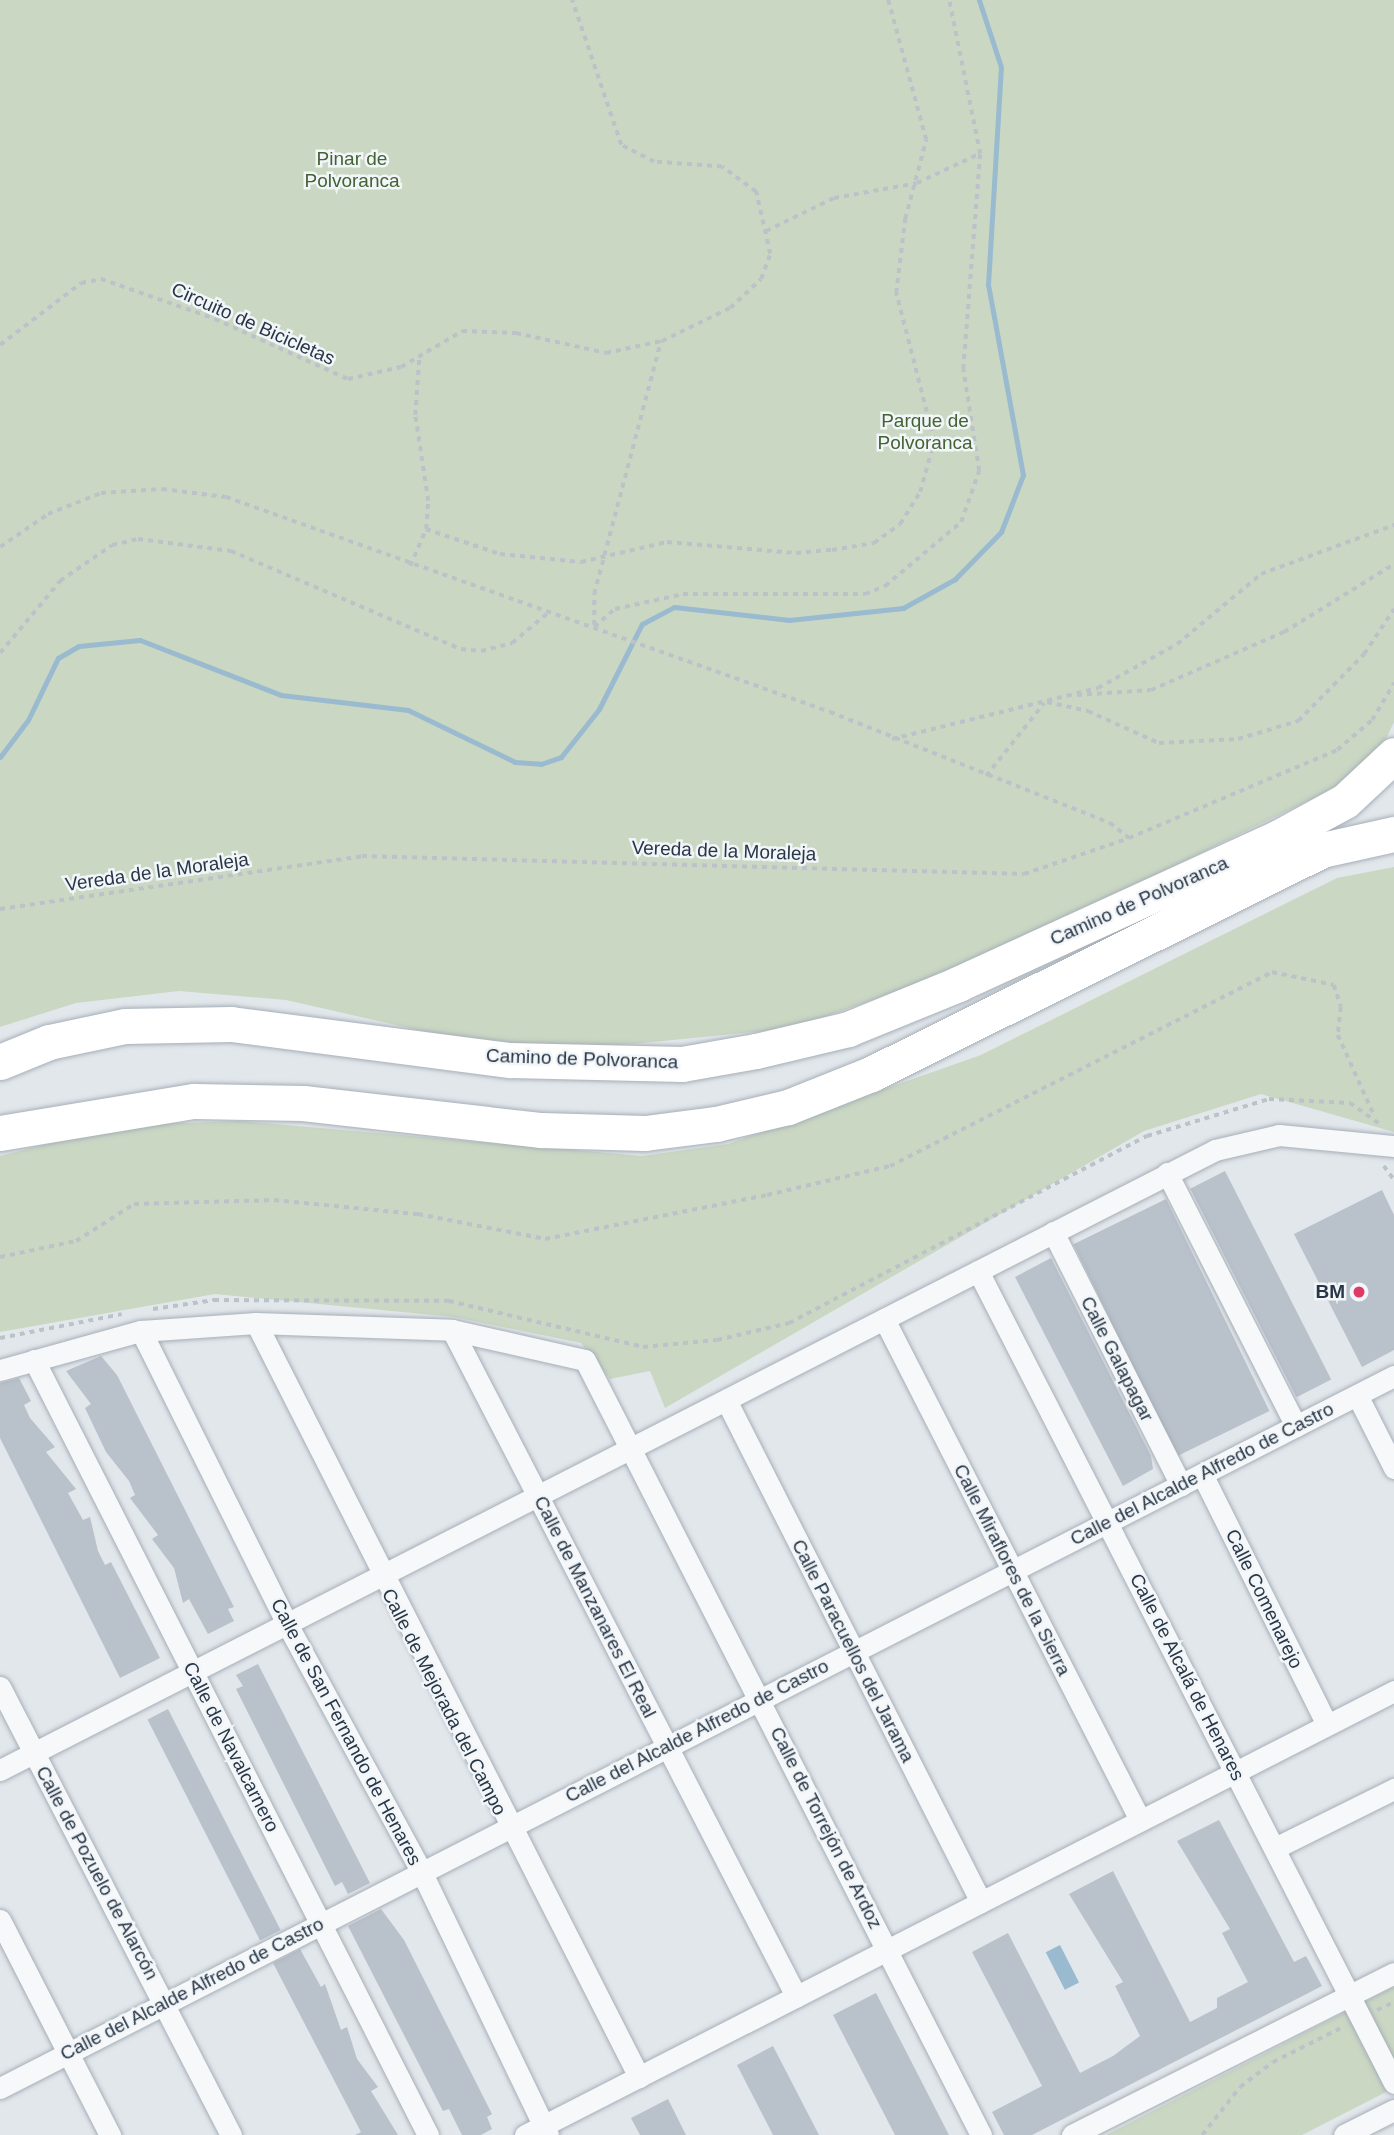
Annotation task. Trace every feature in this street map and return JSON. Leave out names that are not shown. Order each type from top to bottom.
[{"type":"highway","name":"Camino de Polvoranca","points":[[0,1062],[49,1042],[125,1026],[231,1024],[510,1060],[682,1064],[756,1051],[848,1029],[946,989],[1277,838],[1345,801],[1394,755]]},
{"type":"highway","name":"Camino de Polvoranca","points":[[0,1133],[194,1101],[303,1103],[541,1130],[645,1133],[716,1124],[788,1107],[871,1074],[1322,850],[1394,834]]},
{"type":"highway","points":[[0,1047],[49,1042]]},
{"type":"street","points":[[0,1770],[192,1668],[287,1624],[1215,1150],[1279,1135],[1389,1148]]},
{"type":"street","points":[[1167,1173],[1296,1426]]},
{"type":"street","name":"Calle Galapagar","points":[[1053,1232],[1181,1485]]},
{"type":"street","name":"Calle de Alcalá de Henares","points":[[978,1271],[1394,2083]]},
{"type":"street","name":"Calle Miraflores de la Sierra","points":[[884,1319],[1140,1821]]},
{"type":"street","name":"Calle de Torrejón de Ardoz","points":[[0,1370],[140,1321],[452,1329],[585,1360],[761,1698],[981,2135]]},
{"type":"street","name":"Calle de San Fernando de Henares","points":[[140,1321],[287,1624],[421,1871],[539,2132]]},
{"type":"street","name":"Calle de Mejorada del Campo","points":[[256,1323],[380,1576],[639,2077]]},
{"type":"street","name":"Calle de Manzanares El Real","points":[[452,1329],[796,1996]]},
{"type":"street","name":"Calle de Navalcarnero","points":[[34,1360],[428,2135]]},
{"type":"street","name":"Calle del Alcalde Alfredo de Castro","points":[[0,2088],[318,1923],[1394,1376]]},
{"type":"street","points":[[1357,1395],[1394,1468]]},
{"type":"street","name":"Calle Paracuellos del Jarama","points":[[726,1400],[981,1902]]},
{"type":"street","name":"Calle Comenarejo","points":[[1202,1474],[1327,1725]]},
{"type":"street","name":"Calle de Pozuelo de Alarcón","points":[[0,1687],[231,2135]]},
{"type":"street","points":[[539,2132],[796,1996],[1394,1691]]},
{"type":"street","points":[[1275,1848],[1394,1788]]},
{"type":"street","points":[[0,1920],[110,2135]]},
{"type":"street","points":[[1072,2135],[1394,1973]]},
{"type":"street","points":[[1344,2135],[1394,2110]]},
{"type":"path","name":"Circuito de Bicicletas","points":[[0,345],[81,283],[101,279],[215,319],[332,376],[377,376],[419,359],[446,338],[476,328],[606,353],[662,341],[730,308],[750,292],[770,254],[756,192],[733,171],[642,160],[621,145],[572,0]]},
{"type":"path","points":[[426,528],[500,554],[581,562],[667,542],[796,553],[832,550],[874,543],[900,524],[920,492],[933,442],[897,293],[905,219],[917,183],[926,140],[888,0]]},
{"type":"path","points":[[594,627],[615,609],[683,594],[865,594],[885,586],[961,522],[979,471],[963,369],[980,153],[960,79],[948,0]]},
{"type":"path","points":[[766,231],[834,198],[917,183],[980,153]]},
{"type":"path","points":[[594,627],[605,555],[662,341]]},
{"type":"path","points":[[410,566],[426,528],[415,415],[419,359]]},
{"type":"path","points":[[0,548],[73,503],[111,491],[162,489],[262,508],[410,566],[651,648],[1110,823],[1129,838]]},
{"type":"path","points":[[891,740],[1098,688],[1177,643],[1261,574],[1370,528],[1394,525]]},
{"type":"path","points":[[0,653],[60,581],[112,545],[138,539],[231,551],[461,649],[481,652],[512,643],[549,612]]},
{"type":"path","points":[[1068,695],[1151,690],[1284,632],[1394,564]]},
{"type":"path","points":[[1045,701],[1088,711],[1159,743],[1238,739],[1298,721],[1364,654],[1394,609]]},
{"type":"path","name":"Vereda de la Moraleja","points":[[0,909],[362,856],[983,877],[1024,874],[1129,838],[1337,750],[1372,720],[1394,683]]},
{"type":"path","points":[[986,776],[1045,701]]},
{"type":"path","points":[[140,1321],[214,1300],[449,1301],[643,1347],[717,1340],[789,1323],[1147,1136],[1257,1103],[1364,1107],[1380,1119],[1389,1148],[1374,1164],[1387,1167],[1394,1180]]},
{"type":"path","points":[[0,1338],[126,1314]]},
{"type":"path","points":[[1202,2135],[1240,2087],[1273,2062],[1394,2002]]},
{"type":"green space","name":"Parque de Polvoranca","points":[[0,0],[1394,0],[1394,722],[1384,743],[1332,789],[1133,886],[948,973],[793,1028],[561,1051],[440,1035],[286,1000],[179,991],[76,1003],[0,1027]]},
{"type":"green space","points":[[1394,867],[1394,1132],[1261,1094],[1144,1131],[665,1408],[650,1371],[610,1379],[581,1343],[454,1317],[215,1294],[0,1332],[0,1156],[123,1125],[239,1121],[642,1156],[728,1144],[981,1055],[1337,878]]},
{"type":"green space","points":[[1394,1987],[1394,2088],[1302,2135],[1106,2135]]},
{"type":"water","points":[[1060,1945],[1079,1982],[1065,1990],[1046,1952]]},
{"type":"building","points":[[1225,1171],[1331,1379],[1296,1397],[1190,1189]]},
{"type":"building","name":"BM","points":[[1382,1190],[1394,1215],[1394,1350],[1362,1367],[1294,1234]]},
{"type":"building","points":[[1166,1199],[1269,1411],[1177,1456],[1073,1244]]},
{"type":"building","points":[[1051,1258],[1151,1456],[1153,1469],[1123,1486],[1015,1277]]},
{"type":"building","points":[[101,1356],[117,1375],[234,1607],[228,1609],[234,1621],[208,1634],[189,1599],[183,1603],[174,1568],[152,1539],[158,1535],[130,1498],[135,1495],[129,1481],[106,1452],[85,1408],[91,1404],[66,1371]]},
{"type":"building","points":[[19,1378],[31,1401],[24,1405],[30,1418],[55,1447],[46,1452],[76,1489],[68,1493],[83,1520],[90,1517],[98,1551],[105,1565],[111,1562],[160,1658],[120,1678],[0,1438],[0,1383]]},
{"type":"building","points":[[258,1664],[370,1883],[348,1894],[342,1882],[335,1886],[236,1689],[243,1686],[236,1675]]},
{"type":"building","points":[[168,1709],[281,1930],[260,1940],[148,1719]]},
{"type":"building","points":[[1219,1820],[1294,1962],[1306,1956],[1322,1986],[1032,2135],[1004,2135],[992,2112],[1042,2086],[972,1952],[1008,1933],[1080,2073],[1113,2056],[1140,2036],[1115,1986],[1123,1982],[1069,1894],[1113,1871],[1190,2022],[1217,2008],[1217,1998],[1248,1982],[1222,1933],[1230,1929],[1177,1841]]},
{"type":"building","points":[[381,1909],[404,1940],[492,2114],[487,2117],[492,2129],[481,2135],[462,2135],[449,2109],[443,2111],[348,1926]]},
{"type":"building","points":[[300,1949],[321,1987],[325,1984],[341,2030],[347,2027],[357,2059],[378,2087],[371,2091],[398,2135],[355,2135],[361,2132],[273,1963]]},
{"type":"building","points":[[876,1993],[949,2135],[895,2135],[833,2015]]},
{"type":"building","points":[[773,2046],[819,2135],[773,2135],[737,2065]]},
{"type":"building","points":[[668,2099],[686,2135],[640,2135],[631,2118]]},
{"type":"waterway","points":[[0,757],[28,720],[58,658],[79,646],[140,640],[281,695],[408,710],[515,762],[541,764],[561,757],[599,709],[642,624],[674,607],[789,620],[903,608],[955,579],[1001,532],[1023,475],[988,285],[1001,67],[979,0]]},
{"type":"place","name":"BM","points":[[1359,1292]]},
{"type":"park label","name":"Pinar de Polvoranca","points":[[352,170]]}]
